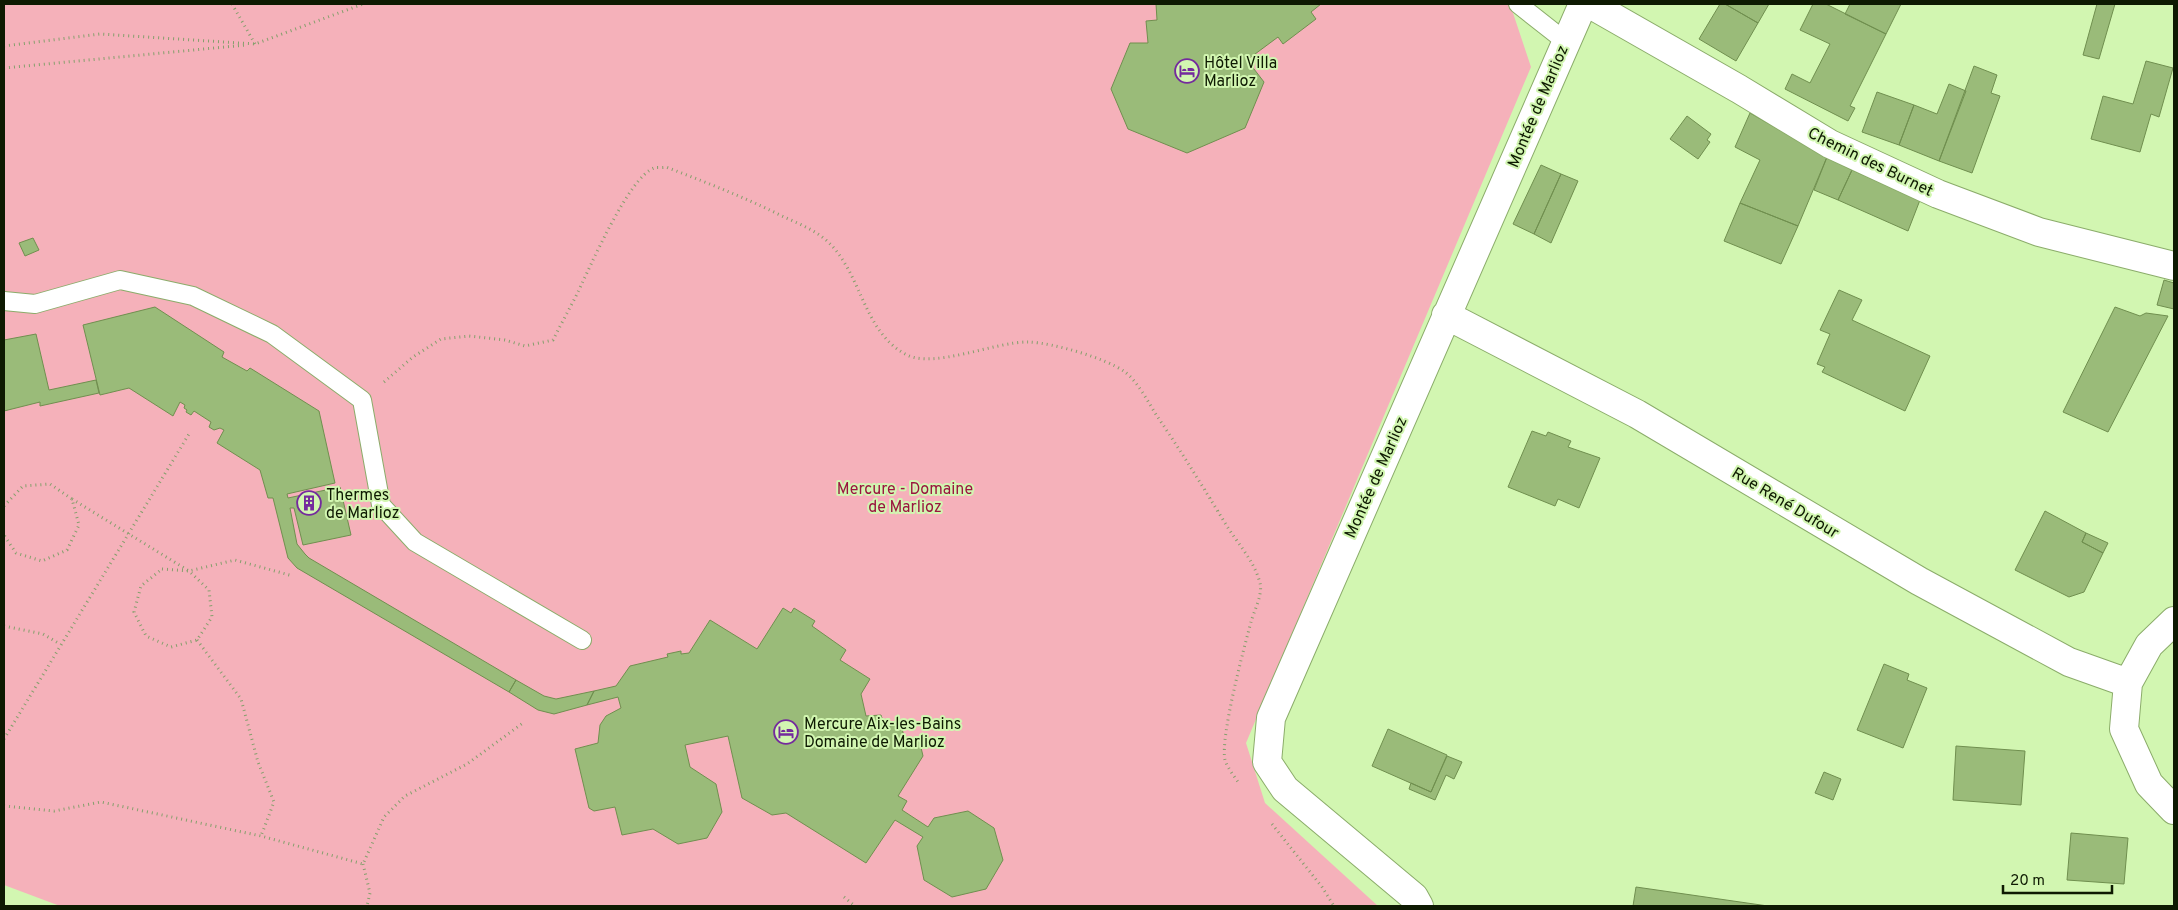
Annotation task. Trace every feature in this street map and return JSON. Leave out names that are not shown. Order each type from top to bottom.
[{"type":"street","name":"Montée de Marlioz","points":[[1419,906],[1414,897],[1285,789],[1267,762],[1270,718],[1565,41],[1583,4]]},
{"type":"street","name":"Chemin des Burnet","points":[[1590,4],[1739,89],[1830,144],[1929,190],[2039,232],[2174,266]]},
{"type":"street","name":"Rue René Dufour","points":[[1446,315],[1637,414],[1920,581],[2068,662],[2128,683]]},
{"type":"street","points":[[2174,621],[2149,645],[2128,683],[2124,729],[2149,784],[2174,810]]},
{"type":"lane","points":[[1518,4],[1565,41]]},
{"type":"lane","points":[[4,301],[35,304],[120,280],[193,296],[272,334],[362,400],[381,505],[415,542],[582,640]]},
{"type":"path","points":[[232,4],[255,44]]},
{"type":"path","points":[[4,68],[255,44],[363,4]]},
{"type":"path","points":[[4,46],[100,34],[255,44]]},
{"type":"path","points":[[362,400],[413,357],[441,339],[469,336],[505,340],[525,346],[552,340],[578,292],[599,246],[626,200],[644,176],[653,168],[666,167],[746,199],[809,228],[826,241],[851,273],[876,326],[892,345],[908,356],[928,359],[992,346],[1030,342],[1100,359],[1109,362],[1126,373],[1154,410],[1210,495],[1226,524],[1254,564],[1261,587],[1247,636],[1225,739],[1226,761],[1240,785]]},
{"type":"path","points":[[4,739],[189,434]]},
{"type":"path","points":[[4,506],[23,486],[50,484],[189,571],[209,590],[212,617],[197,640],[171,647],[146,636],[134,612],[141,586],[162,569],[189,571],[235,560],[293,576]]},
{"type":"path","points":[[4,535],[16,553],[42,561],[67,550],[79,526],[72,499]]},
{"type":"path","points":[[4,626],[43,634],[60,644]]},
{"type":"path","points":[[197,640],[241,699],[258,762],[274,802],[261,836]]},
{"type":"path","points":[[366,906],[370,893],[363,864],[384,818],[405,796],[467,764],[523,723]]},
{"type":"path","points":[[4,806],[54,811],[102,802],[261,836],[363,864]]},
{"type":"path","points":[[1270,821],[1322,886],[1334,906]]},
{"type":"path","points":[[844,897],[856,906]]},
{"type":"green space","name":"Mercure - Domaine de Marlioz","points":[[4,4],[1510,4],[1531,67],[1246,743],[1265,803],[1378,906],[60,906],[4,885]]},
{"type":"building","name":"Hôtel Villa Marlioz","points":[[1156,4],[1321,4],[1311,12],[1316,19],[1283,44],[1278,37],[1247,60],[1264,82],[1245,128],[1187,153],[1128,129],[1111,89],[1130,43],[1148,43],[1146,21],[1157,20]]},
{"type":"building","points":[[1720,4],[1725,4],[1758,23],[1736,61],[1699,39]]},
{"type":"building","points":[[1725,4],[1769,4],[1758,23]]},
{"type":"building","points":[[1813,4],[1826,4],[1886,34],[1850,106],[1855,108],[1848,121],[1785,89],[1792,74],[1810,83],[1830,44],[1800,30]]},
{"type":"building","points":[[1850,4],[1901,4],[1886,34],[1845,14]]},
{"type":"building","points":[[2097,4],[2115,4],[2099,59],[2083,55]]},
{"type":"building","points":[[2146,61],[2173,68],[2159,117],[2151,114],[2140,152],[2091,139],[2103,96],[2133,104]]},
{"type":"building","points":[[1974,66],[1997,75],[1991,93],[2000,96],[1972,173],[1939,161]]},
{"type":"building","points":[[1949,84],[1966,91],[1939,161],[1899,145],[1914,105],[1937,114]]},
{"type":"building","points":[[1877,92],[1914,105],[1899,145],[1862,132]]},
{"type":"building","points":[[1750,113],[1827,157],[1798,226],[1740,203],[1760,160],[1735,147]]},
{"type":"building","points":[[1687,116],[1711,134],[1707,140],[1710,142],[1698,159],[1670,139]]},
{"type":"building","points":[[1827,157],[1852,170],[1838,200],[1814,190]]},
{"type":"building","points":[[1541,165],[1561,174],[1534,234],[1513,224]]},
{"type":"building","points":[[1852,170],[1920,200],[1908,231],[1838,200]]},
{"type":"building","points":[[1561,174],[1578,181],[1551,243],[1534,234]]},
{"type":"building","points":[[1740,203],[1798,226],[1781,264],[1724,241]]},
{"type":"building","points":[[33,238],[39,250],[25,256],[19,243]]},
{"type":"building","points":[[2164,280],[2174,283],[2174,309],[2157,305]]},
{"type":"building","points":[[1839,290],[1862,300],[1852,320],[1930,356],[1905,411],[1822,372],[1825,367],[1817,364],[1830,334],[1820,330]]},
{"type":"building","name":"Thermes de Marlioz","points":[[155,307],[224,352],[222,357],[247,371],[250,368],[319,411],[335,483],[287,494],[288,498],[340,487],[351,535],[303,545],[294,508],[290,508],[297,544],[305,554],[516,680],[509,692],[297,568],[288,558],[273,498],[268,498],[260,470],[217,443],[224,430],[220,428],[214,430],[209,427],[211,422],[194,411],[191,415],[186,412],[185,405],[180,402],[173,416],[129,388],[100,395],[83,325]]},
{"type":"building","points":[[2115,307],[2140,316],[2146,313],[2168,316],[2108,432],[2063,412]]},
{"type":"building","points":[[36,334],[49,390],[96,380],[99,393],[40,406],[40,402],[4,411],[4,340]]},
{"type":"building","points":[[1532,431],[1546,436],[1548,432],[1571,441],[1568,447],[1600,458],[1579,508],[1558,499],[1555,506],[1508,487]]},
{"type":"building","points":[[2045,511],[2086,533],[2082,542],[2103,553],[2084,592],[2069,597],[2015,570]]},
{"type":"building","points":[[2086,533],[2108,543],[2103,553],[2082,542]]},
{"type":"building","points":[[783,608],[791,613],[794,608],[815,621],[812,626],[846,650],[840,660],[870,679],[861,694],[866,716],[881,715],[885,727],[901,725],[905,740],[919,739],[923,756],[898,796],[907,801],[902,810],[928,827],[934,818],[968,811],[994,828],[1003,860],[986,889],[952,897],[924,880],[917,846],[923,837],[895,820],[866,863],[786,813],[772,815],[742,798],[728,736],[685,745],[690,767],[716,784],[722,812],[707,838],[678,844],[653,829],[622,835],[615,807],[594,811],[589,808],[575,749],[598,743],[600,725],[606,716],[621,708],[618,697],[587,705],[594,691],[616,686],[630,666],[668,657],[667,654],[681,651],[681,654],[689,653],[710,620],[757,649]]},
{"type":"building","points":[[1884,664],[1909,674],[1907,680],[1927,688],[1903,748],[1857,730]]},
{"type":"building","points":[[516,680],[544,696],[556,699],[594,691],[587,705],[554,714],[538,710],[509,692]]},
{"type":"building","points":[[1388,729],[1447,755],[1431,792],[1372,766]]},
{"type":"building","points":[[1956,746],[2025,751],[2021,805],[1953,800]]},
{"type":"building","points":[[1447,756],[1462,762],[1454,779],[1446,775],[1435,800],[1409,789],[1411,783],[1431,792]]},
{"type":"building","points":[[1824,772],[1841,779],[1833,800],[1815,793]]},
{"type":"building","points":[[2071,833],[2128,838],[2124,884],[2067,880]]},
{"type":"building","points":[[1636,887],[1747,903],[1768,906],[1633,906]]},
{"type":"place","name":"Hôtel Villa Marlioz","points":[[1187,71]]},
{"type":"place","name":"Thermes de Marlioz","points":[[309,503]]},
{"type":"place","name":"Mercure Aix-les-Bains Domaine de Marlioz","points":[[786,732]]}]
